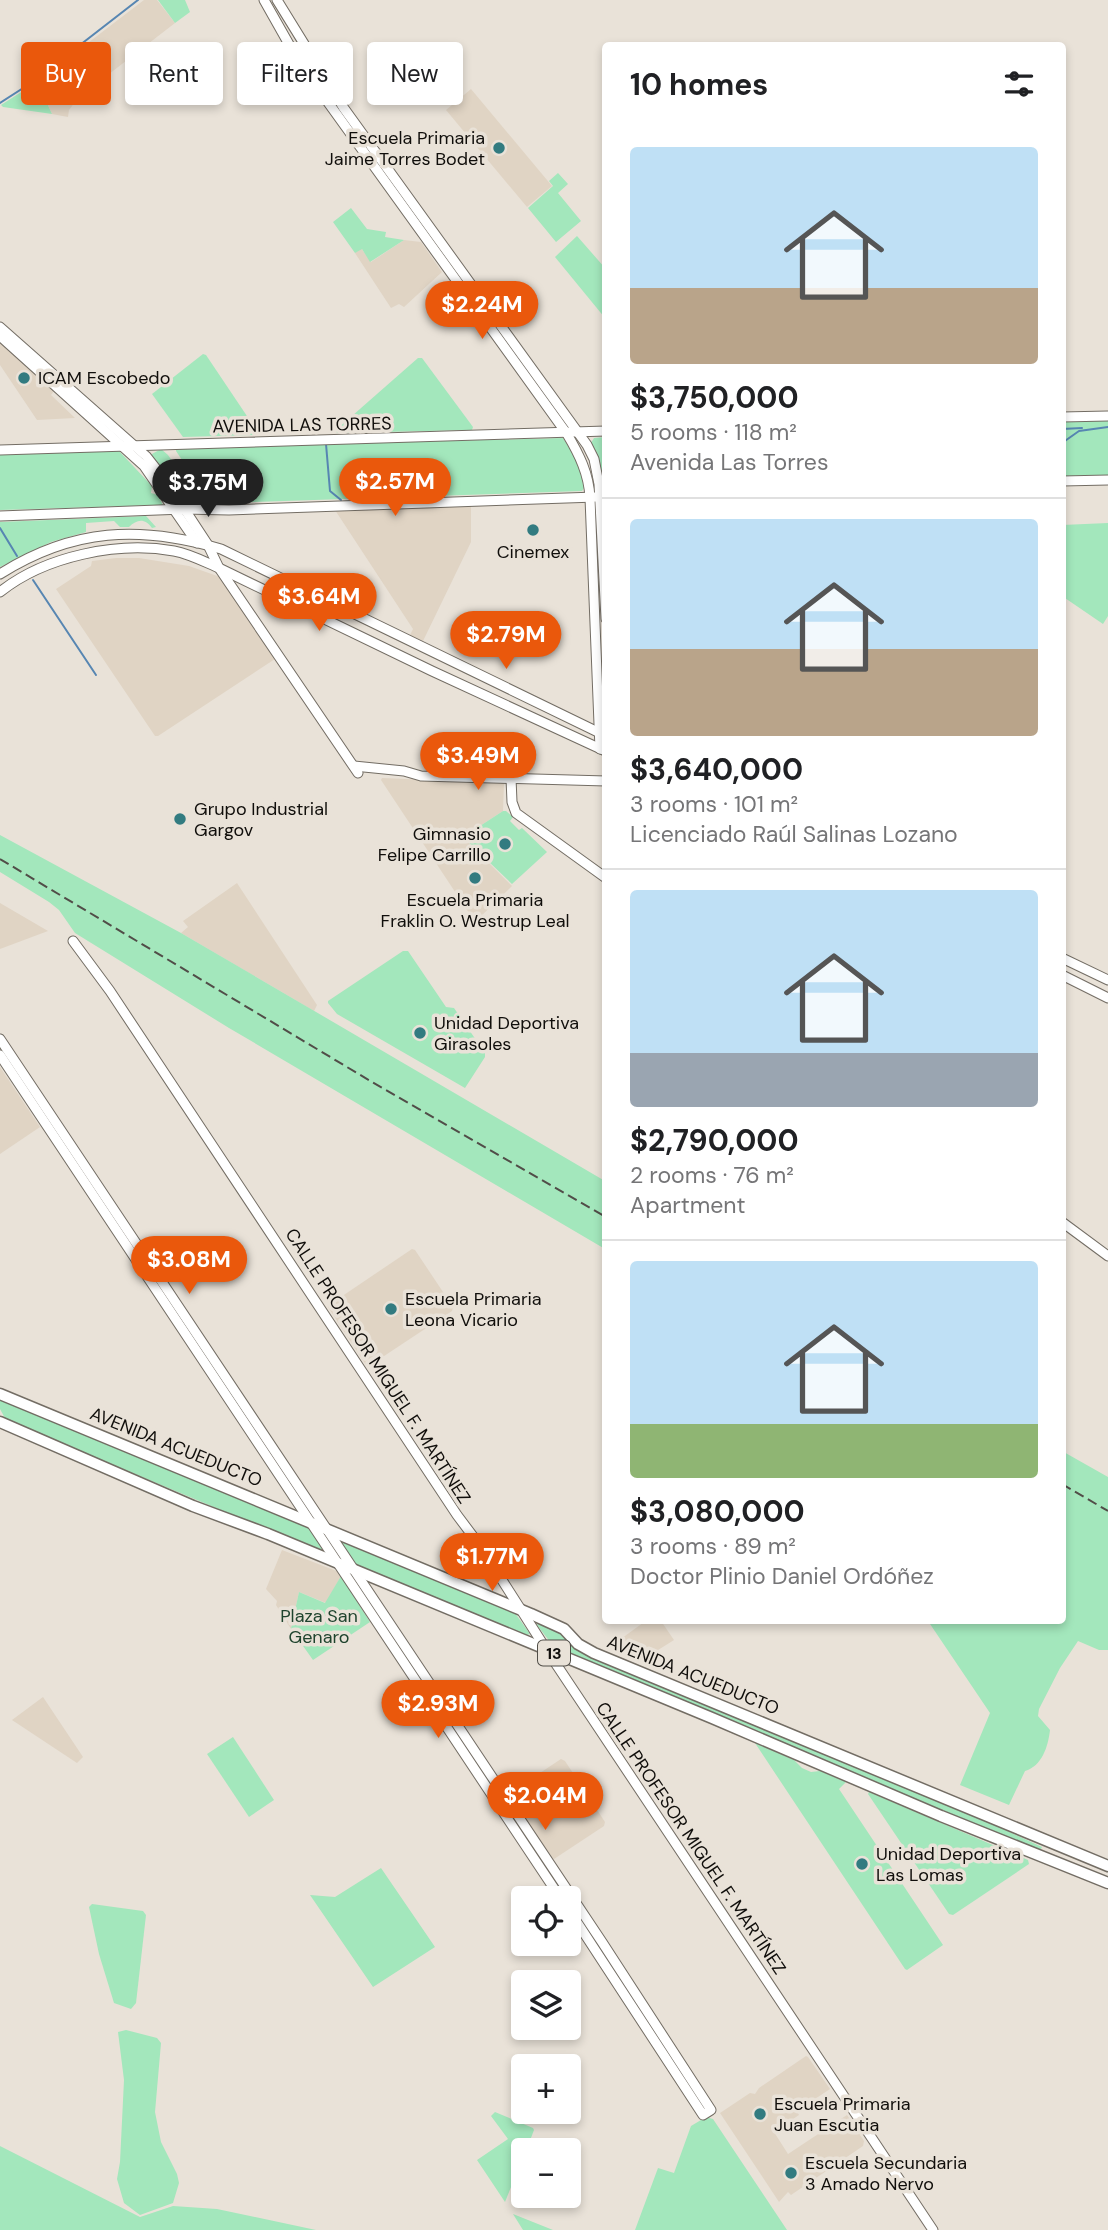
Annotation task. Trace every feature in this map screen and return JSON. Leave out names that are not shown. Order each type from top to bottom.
[{"type":"main road","name":"AVENIDA ACUEDUCTO","points":[[0,1394],[520,1609],[564,1629],[578,1644],[594,1653],[1108,1866]]},
{"type":"main road","points":[[0,1415],[3,1424]]},
{"type":"main road","name":"AVENIDA ACUEDUCTO","points":[[3,1424],[193,1506],[340,1564],[941,1816],[1108,1883]]},
{"type":"street","points":[[264,0],[299,62],[567,434],[598,497]]},
{"type":"street","points":[[277,0],[343,107],[579,432],[594,459],[598,479],[602,690]]},
{"type":"street","points":[[0,327],[157,468],[219,568]]},
{"type":"street","points":[[0,336],[148,471],[173,509],[203,544]]},
{"type":"street","points":[[1066,417],[1108,416]]},
{"type":"street","name":"AVENIDA LAS TORRES","points":[[0,450],[602,431]]},
{"type":"street","points":[[1066,481],[1108,480]]},
{"type":"street","points":[[0,516],[598,497]]},
{"type":"street","points":[[0,574],[36,555],[81,540],[124,533],[168,534],[174,530],[178,521],[173,509]]},
{"type":"street","points":[[150,534],[221,549],[602,735]]},
{"type":"street","points":[[0,592],[14,581],[37,570],[78,555],[130,548],[187,555],[602,750]]},
{"type":"street","points":[[228,575],[238,566],[259,575],[268,573]]},
{"type":"street","points":[[228,575],[356,769],[404,771],[421,776],[602,781]]},
{"type":"street","points":[[391,650],[397,636]]},
{"type":"street","points":[[511,778],[512,802],[516,813],[602,875]]},
{"type":"street","name":"CALLE PROFESOR MIGUEL F. MARTÍNEZ","points":[[73,941],[116,1000],[457,1515],[481,1547],[933,2230]]},
{"type":"street","points":[[1066,960],[1108,980]]},
{"type":"street","points":[[1066,977],[1108,998]]},
{"type":"street","points":[[0,1039],[53,1127],[215,1371],[354,1570],[526,1838],[554,1886]]},
{"type":"street","points":[[0,1055],[53,1127]]},
{"type":"street","points":[[1066,1225],[1108,1256]]},
{"type":"street","points":[[215,1371],[310,1521],[558,1886]]},
{"type":"street","points":[[581,1921],[707,2112],[581,1928]]},
{"type":"shaded area","points":[[144,0],[157,0],[175,23],[150,42],[125,42],[125,62],[111,72],[111,42],[89,42]]},
{"type":"shaded area","name":"Escuela Primaria Jaime Torres Bodet","points":[[471,89],[552,186],[527,207],[446,110],[452,105],[463,105],[463,96]]},
{"type":"shaded area","points":[[48,105],[73,105],[68,117],[52,114]]},
{"type":"shaded area","points":[[404,240],[421,242],[442,272],[404,307],[399,304],[391,308],[355,253],[361,248],[371,262]]},
{"type":"shaded area","name":"ICAM Escobedo","points":[[0,342],[54,391],[51,395],[75,418],[37,420],[0,365]]},
{"type":"shaded area","points":[[471,505],[471,542],[423,641],[410,635],[413,629],[335,510]]},
{"type":"shaded area","points":[[139,558],[189,566],[220,577],[275,659],[155,736],[56,589],[91,566],[92,561]]},
{"type":"shaded area","points":[[381,780],[504,783],[503,811],[463,837],[512,886],[475,922]]},
{"type":"shaded area","points":[[237,883],[317,1005],[314,1011],[181,933],[188,927],[183,921]]},
{"type":"shaded area","points":[[0,903],[48,931],[0,949]]},
{"type":"shaded area","points":[[0,1067],[40,1127],[0,1154]]},
{"type":"shaded area","name":"Escuela Primaria Leona Vicario","points":[[412,1249],[453,1307],[452,1311],[369,1366],[366,1365],[328,1307]]},
{"type":"shaded area","points":[[282,1550],[339,1572],[341,1576],[326,1603],[299,1592],[291,1629],[276,1605],[277,1601],[266,1589]]},
{"type":"shaded area","points":[[641,1624],[663,1624],[674,1640],[650,1655],[618,1641]]},
{"type":"shaded area","points":[[43,1697],[83,1757],[77,1763],[12,1720]]},
{"type":"shaded area","points":[[561,1759],[565,1761],[605,1822],[604,1826],[554,1859],[509,1796]]},
{"type":"shaded area","points":[[806,2056],[830,2089],[797,2111],[799,2115],[774,2132],[788,2154],[847,2115],[864,2141],[863,2146],[791,2195],[788,2192],[779,2202],[720,2113],[750,2093],[755,2094],[759,2088]]},
{"type":"green space","points":[[158,0],[185,0],[190,12],[175,23]]},
{"type":"green space","points":[[21,92],[21,105],[48,105],[52,114],[3,107],[1,105]]},
{"type":"green space","points":[[558,173],[568,184],[558,193],[581,221],[556,242],[528,208],[553,186],[549,181]]},
{"type":"green space","points":[[351,208],[367,229],[386,232],[385,237],[404,240],[370,262],[362,249],[355,253],[333,222]]},
{"type":"green space","points":[[577,236],[602,265],[602,314],[555,257]]},
{"type":"green space","points":[[203,354],[257,431],[255,435],[183,437],[152,394]]},
{"type":"green space","points":[[418,358],[422,358],[473,427],[472,430],[337,433],[336,430]]},
{"type":"green space","points":[[1108,420],[1108,476],[1066,477],[1066,421]]},
{"type":"green space","points":[[602,437],[602,484],[597,453],[591,443],[594,438]]},
{"type":"green space","points":[[563,438],[579,468],[584,488],[582,491],[227,503],[188,469],[176,451],[176,448]]},
{"type":"green space","points":[[161,449],[211,503],[190,504],[186,501],[165,470],[152,457],[152,454]]},
{"type":"green space","points":[[119,451],[152,486],[151,493],[158,495],[163,505],[0,510],[0,454]]},
{"type":"green space","points":[[146,516],[156,527],[152,528],[141,521],[129,527],[120,527],[114,521],[86,523],[86,532],[51,542],[0,567],[0,522]]},
{"type":"green space","points":[[1108,523],[1108,616],[1103,624],[1066,599],[1066,525]]},
{"type":"green space","name":"Gimnasio Felipe Carrillo","points":[[503,811],[513,817],[510,821],[519,830],[522,828],[547,852],[512,884],[463,837]]},
{"type":"green space","points":[[0,835],[181,933],[602,1179],[602,1247],[229,1028],[75,933],[59,910],[0,872]]},
{"type":"green space","name":"Unidad Deportiva Girasoles","points":[[403,951],[408,951],[446,1007],[454,1008],[485,1053],[465,1088],[337,1014],[328,1003]]},
{"type":"green space","points":[[0,1399],[309,1526],[323,1549],[319,1551],[6,1420],[0,1409]]},
{"type":"green space","points":[[1066,1453],[1108,1477],[1108,1650],[1099,1650],[1078,1641],[1060,1668],[1039,1709],[1038,1716],[1050,1730],[1046,1749],[1036,1765],[1025,1771],[1009,1805],[960,1785],[990,1713],[930,1624],[1066,1624]]},
{"type":"green space","points":[[336,1539],[515,1613],[530,1634],[357,1567]]},
{"type":"green space","name":"Plaza San Genaro","points":[[341,1576],[370,1622],[313,1660],[291,1629],[299,1592],[325,1603]]},
{"type":"green space","points":[[538,1623],[562,1634],[585,1653],[1042,1847],[1040,1851],[554,1647]]},
{"type":"green space","points":[[233,1737],[274,1800],[249,1817],[207,1754]]},
{"type":"green space","name":"Unidad Deportiva Las Lomas","points":[[755,1743],[794,1760],[811,1772],[820,1771],[846,1782],[839,1789],[943,1945],[905,1969]]},
{"type":"green space","points":[[869,1792],[1028,1860],[1029,1864],[953,1915],[949,1914]]},
{"type":"green space","points":[[381,1868],[435,1947],[373,1987],[310,1895],[335,1897]]},
{"type":"green space","points":[[92,1904],[143,1911],[146,1915],[136,2003],[131,2009],[114,2003],[99,1954],[89,1907]]},
{"type":"green space","points":[[126,2030],[157,2038],[161,2043],[155,2112],[161,2142],[179,2183],[173,2203],[140,2215],[124,2203],[117,2179],[124,2080],[118,2032]]},
{"type":"green space","points":[[495,2112],[511,2119],[511,2124],[524,2124],[534,2130],[531,2138],[511,2138],[511,2187],[505,2202],[477,2160],[508,2139],[491,2116]]},
{"type":"green space","points":[[706,2117],[713,2119],[787,2230],[635,2230],[658,2168],[674,2173],[691,2126]]},
{"type":"green space","points":[[0,2146],[140,2217],[173,2206],[217,2209],[316,2230],[0,2230]]},
{"type":"green space","points":[[513,2214],[553,2230],[523,2230]]},
{"type":"waterway","points":[[0,103],[31,83],[138,0]]},
{"type":"waterway","points":[[1066,440],[1079,431],[1108,427]]},
{"type":"waterway","points":[[1066,429],[1082,428]]},
{"type":"waterway","points":[[326,444],[330,491],[341,500]]},
{"type":"waterway","points":[[0,528],[17,556]]},
{"type":"waterway","points":[[33,580],[96,675]]},
{"type":"railway","points":[[0,859],[372,1082],[602,1215]]},
{"type":"railway","points":[[1066,1486],[1108,1511]]},
{"type":"place","name":"Escuela Primaria Jaime Torres Bodet","points":[[499,148]]},
{"type":"place","name":"ICAM Escobedo","points":[[24,378]]},
{"type":"place","name":"Cinemex","points":[[533,530]]},
{"type":"place","name":"Grupo Industrial Gargov","points":[[180,819]]},
{"type":"place","name":"Gimnasio Felipe Carrillo","points":[[505,844]]},
{"type":"place","name":"Escuela Primaria Fraklin O. Westrup Leal","points":[[475,878]]},
{"type":"place","name":"Unidad Deportiva Girasoles","points":[[420,1033]]},
{"type":"place","name":"Escuela Primaria Leona Vicario","points":[[391,1309]]},
{"type":"place","name":"Unidad Deportiva Las Lomas","points":[[862,1864]]},
{"type":"place","name":"Escuela Primaria Juan Escutia","points":[[760,2114]]},
{"type":"place","name":"Escuela Secundaria 3 Amado Nervo","points":[[791,2173]]}]
